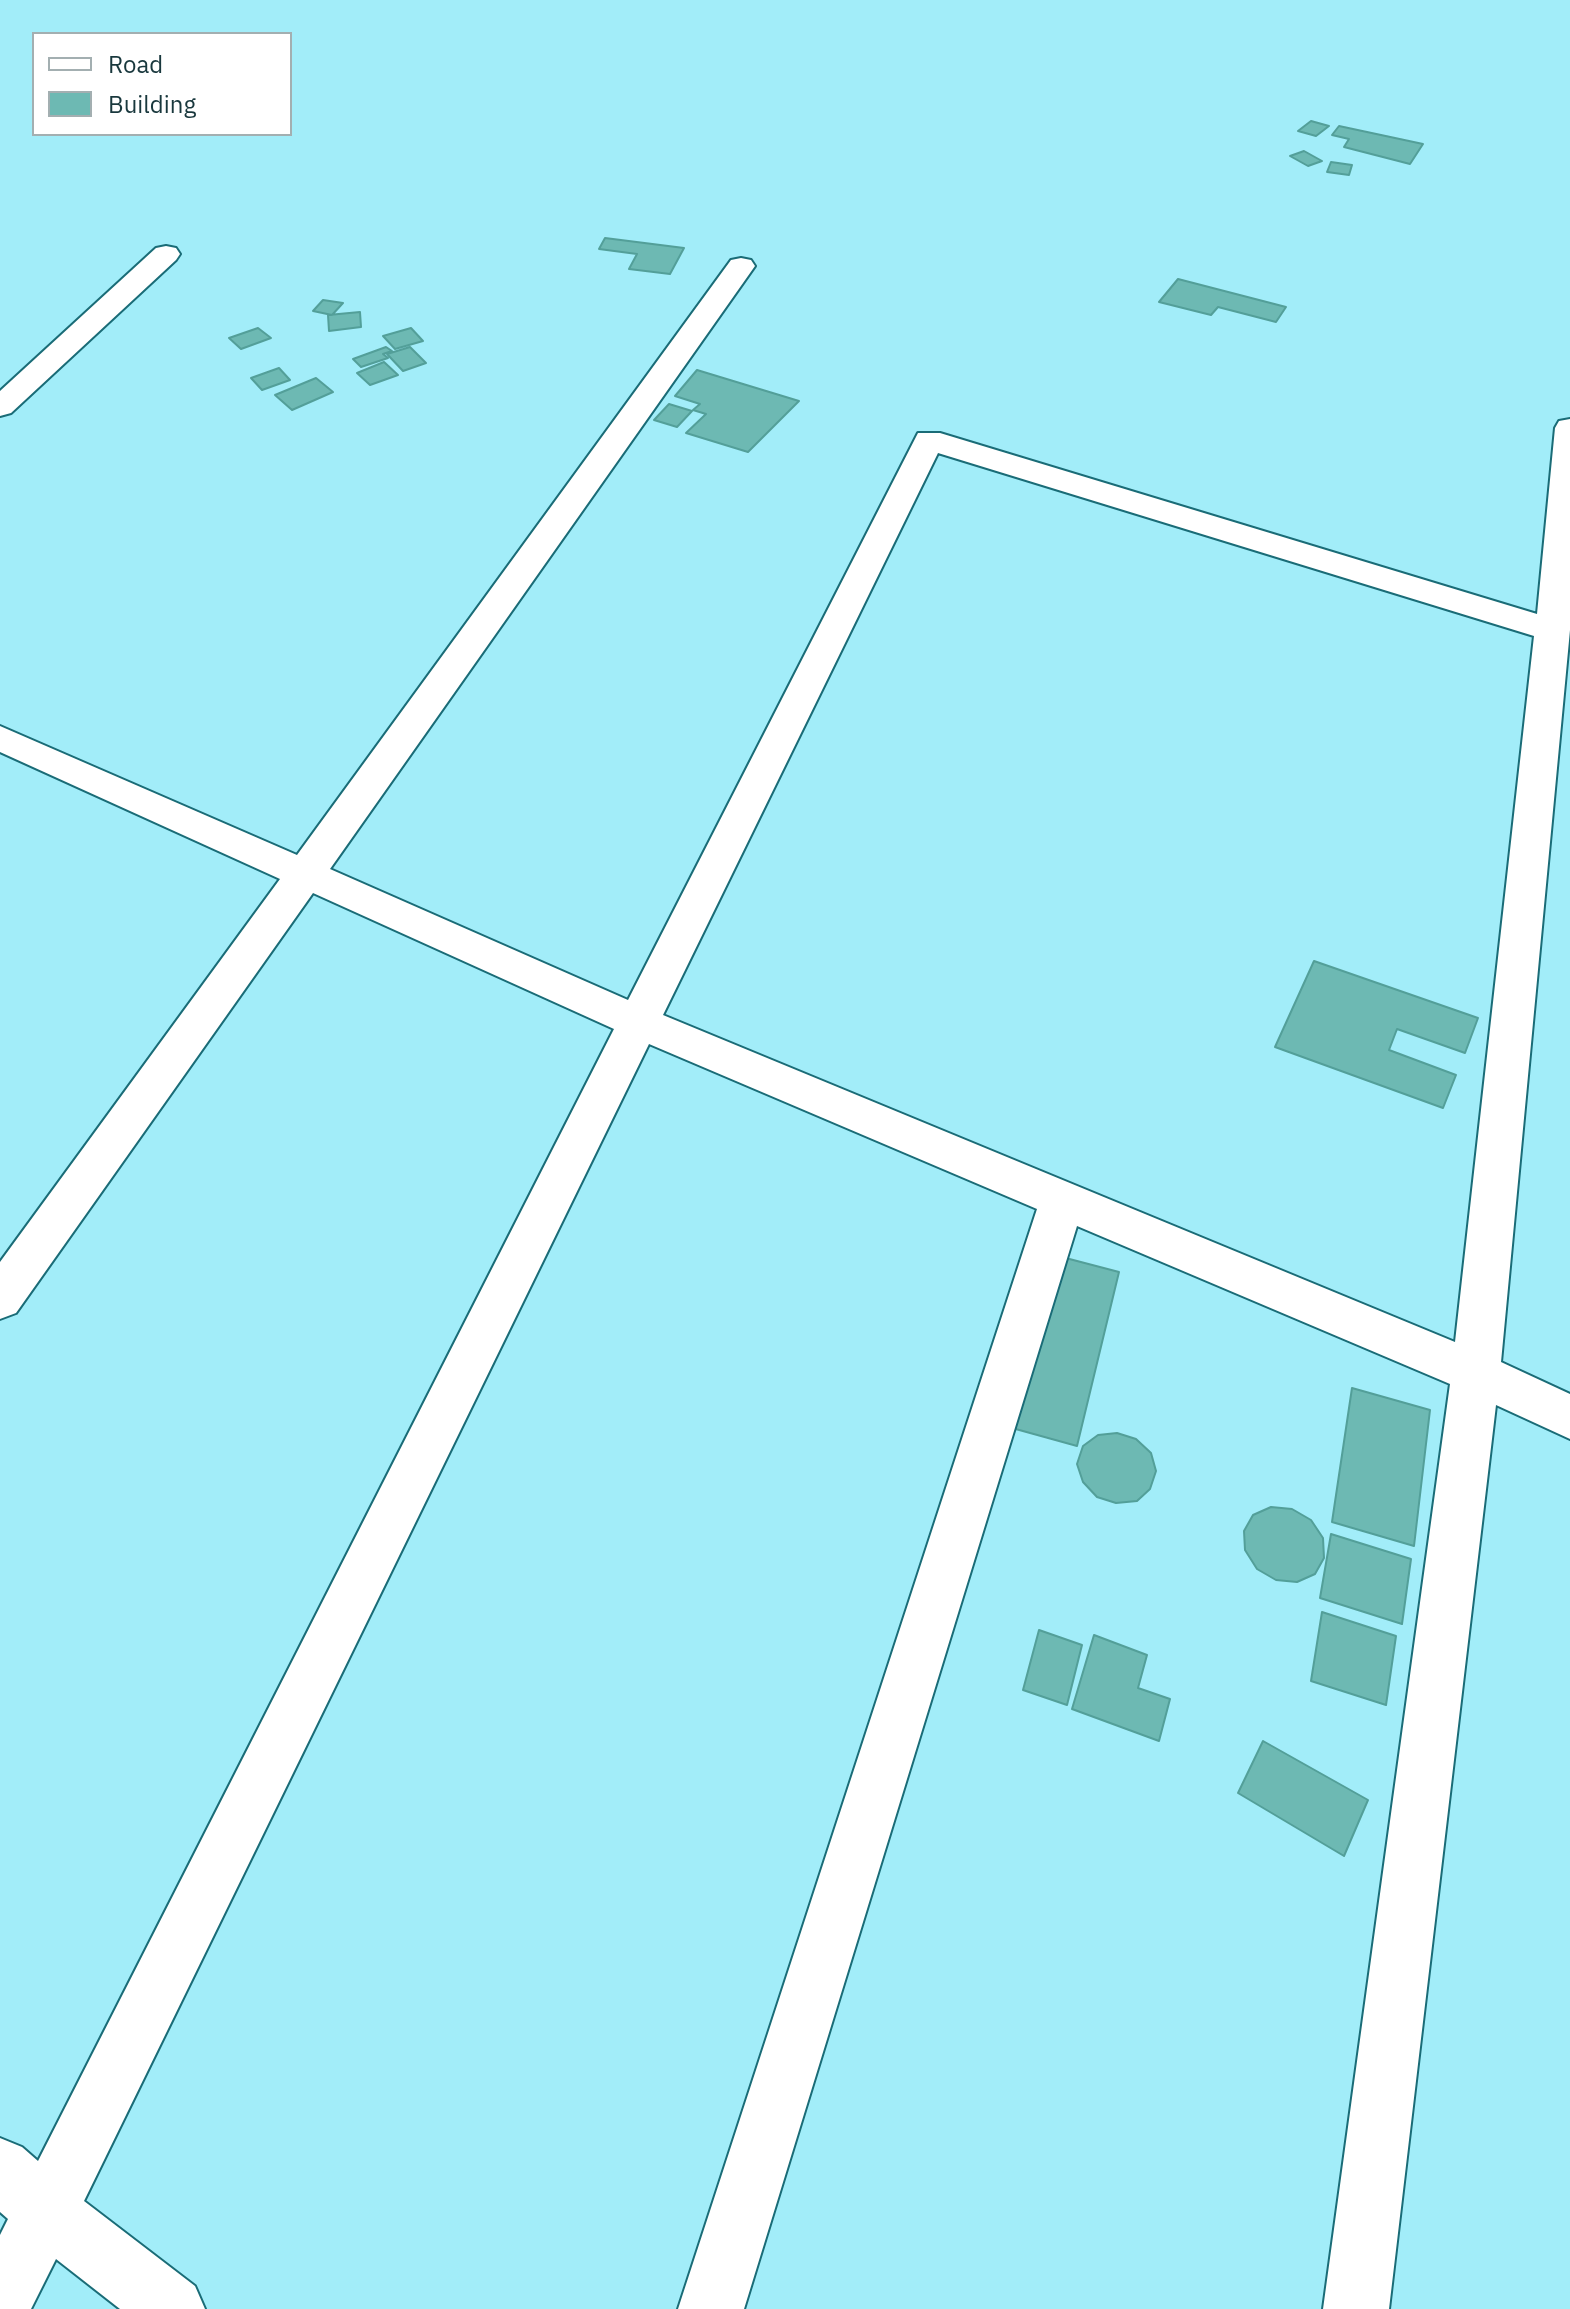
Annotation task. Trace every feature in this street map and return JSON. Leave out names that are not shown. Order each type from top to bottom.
[{"type":"street","points":[[0,407],[166,254]]},
{"type":"street","points":[[0,1299],[307,876],[741,266]]},
{"type":"street","points":[[1356,2309],[1476,1373],[1553,630],[1570,428]]},
{"type":"street","points":[[0,2303],[929,440],[1553,630]]},
{"type":"street","points":[[2,742],[638,1022],[1476,1373],[1570,1417]]},
{"type":"street","points":[[711,2309],[1063,1199]]},
{"type":"street","points":[[0,2169],[46,2211],[172,2309]]},
{"type":"building","points":[[1311,121],[1329,126],[1316,136],[1298,131]]},
{"type":"building","points":[[1339,126],[1423,144],[1410,164],[1344,147],[1349,139],[1332,135]]},
{"type":"building","points":[[1304,151],[1322,161],[1308,166],[1290,156]]},
{"type":"building","points":[[1331,162],[1352,165],[1349,175],[1327,172]]},
{"type":"building","points":[[605,238],[684,248],[670,274],[629,269],[637,254],[599,249]]},
{"type":"building","points":[[1178,279],[1286,307],[1276,322],[1218,307],[1211,315],[1159,302]]},
{"type":"building","points":[[323,300],[343,303],[332,315],[313,311]]},
{"type":"building","points":[[360,312],[361,327],[329,331],[328,315]]},
{"type":"building","points":[[258,328],[271,338],[241,349],[229,338]]},
{"type":"building","points":[[411,328],[423,341],[395,349],[383,336]]},
{"type":"building","points":[[386,347],[392,351],[383,354],[388,358],[361,367],[353,359]]},
{"type":"building","points":[[410,347],[426,363],[403,371],[387,354]]},
{"type":"building","points":[[384,362],[398,375],[370,385],[357,373]]},
{"type":"building","points":[[279,368],[290,380],[262,390],[251,378]]},
{"type":"building","points":[[697,370],[799,401],[748,452],[686,433],[706,414],[693,410],[700,404],[675,396]]},
{"type":"building","points":[[316,378],[333,392],[292,410],[275,395]]},
{"type":"building","points":[[669,404],[692,411],[677,427],[654,420]]},
{"type":"building","points":[[1314,961],[1478,1018],[1465,1053],[1397,1029],[1389,1050],[1456,1075],[1443,1108],[1275,1047]]},
{"type":"building","points":[[1058,1256],[1119,1272],[1077,1446],[1012,1428]]},
{"type":"building","points":[[1352,1388],[1430,1410],[1414,1546],[1332,1522]]},
{"type":"building","points":[[1117,1433],[1136,1439],[1151,1453],[1156,1471],[1150,1489],[1137,1501],[1116,1503],[1097,1497],[1083,1482],[1077,1464],[1083,1446],[1098,1435]]},
{"type":"building","points":[[1271,1507],[1292,1509],[1311,1520],[1323,1538],[1324,1558],[1315,1574],[1297,1582],[1276,1580],[1257,1569],[1245,1550],[1244,1531],[1253,1515]]},
{"type":"building","points":[[1331,1534],[1411,1559],[1402,1624],[1320,1598]]},
{"type":"building","points":[[1322,1612],[1396,1636],[1386,1705],[1311,1681]]},
{"type":"building","points":[[1039,1630],[1082,1645],[1067,1705],[1023,1690]]},
{"type":"building","points":[[1094,1635],[1147,1655],[1138,1688],[1170,1699],[1159,1741],[1072,1709]]},
{"type":"building","points":[[1263,1741],[1368,1800],[1344,1856],[1238,1793]]}]
